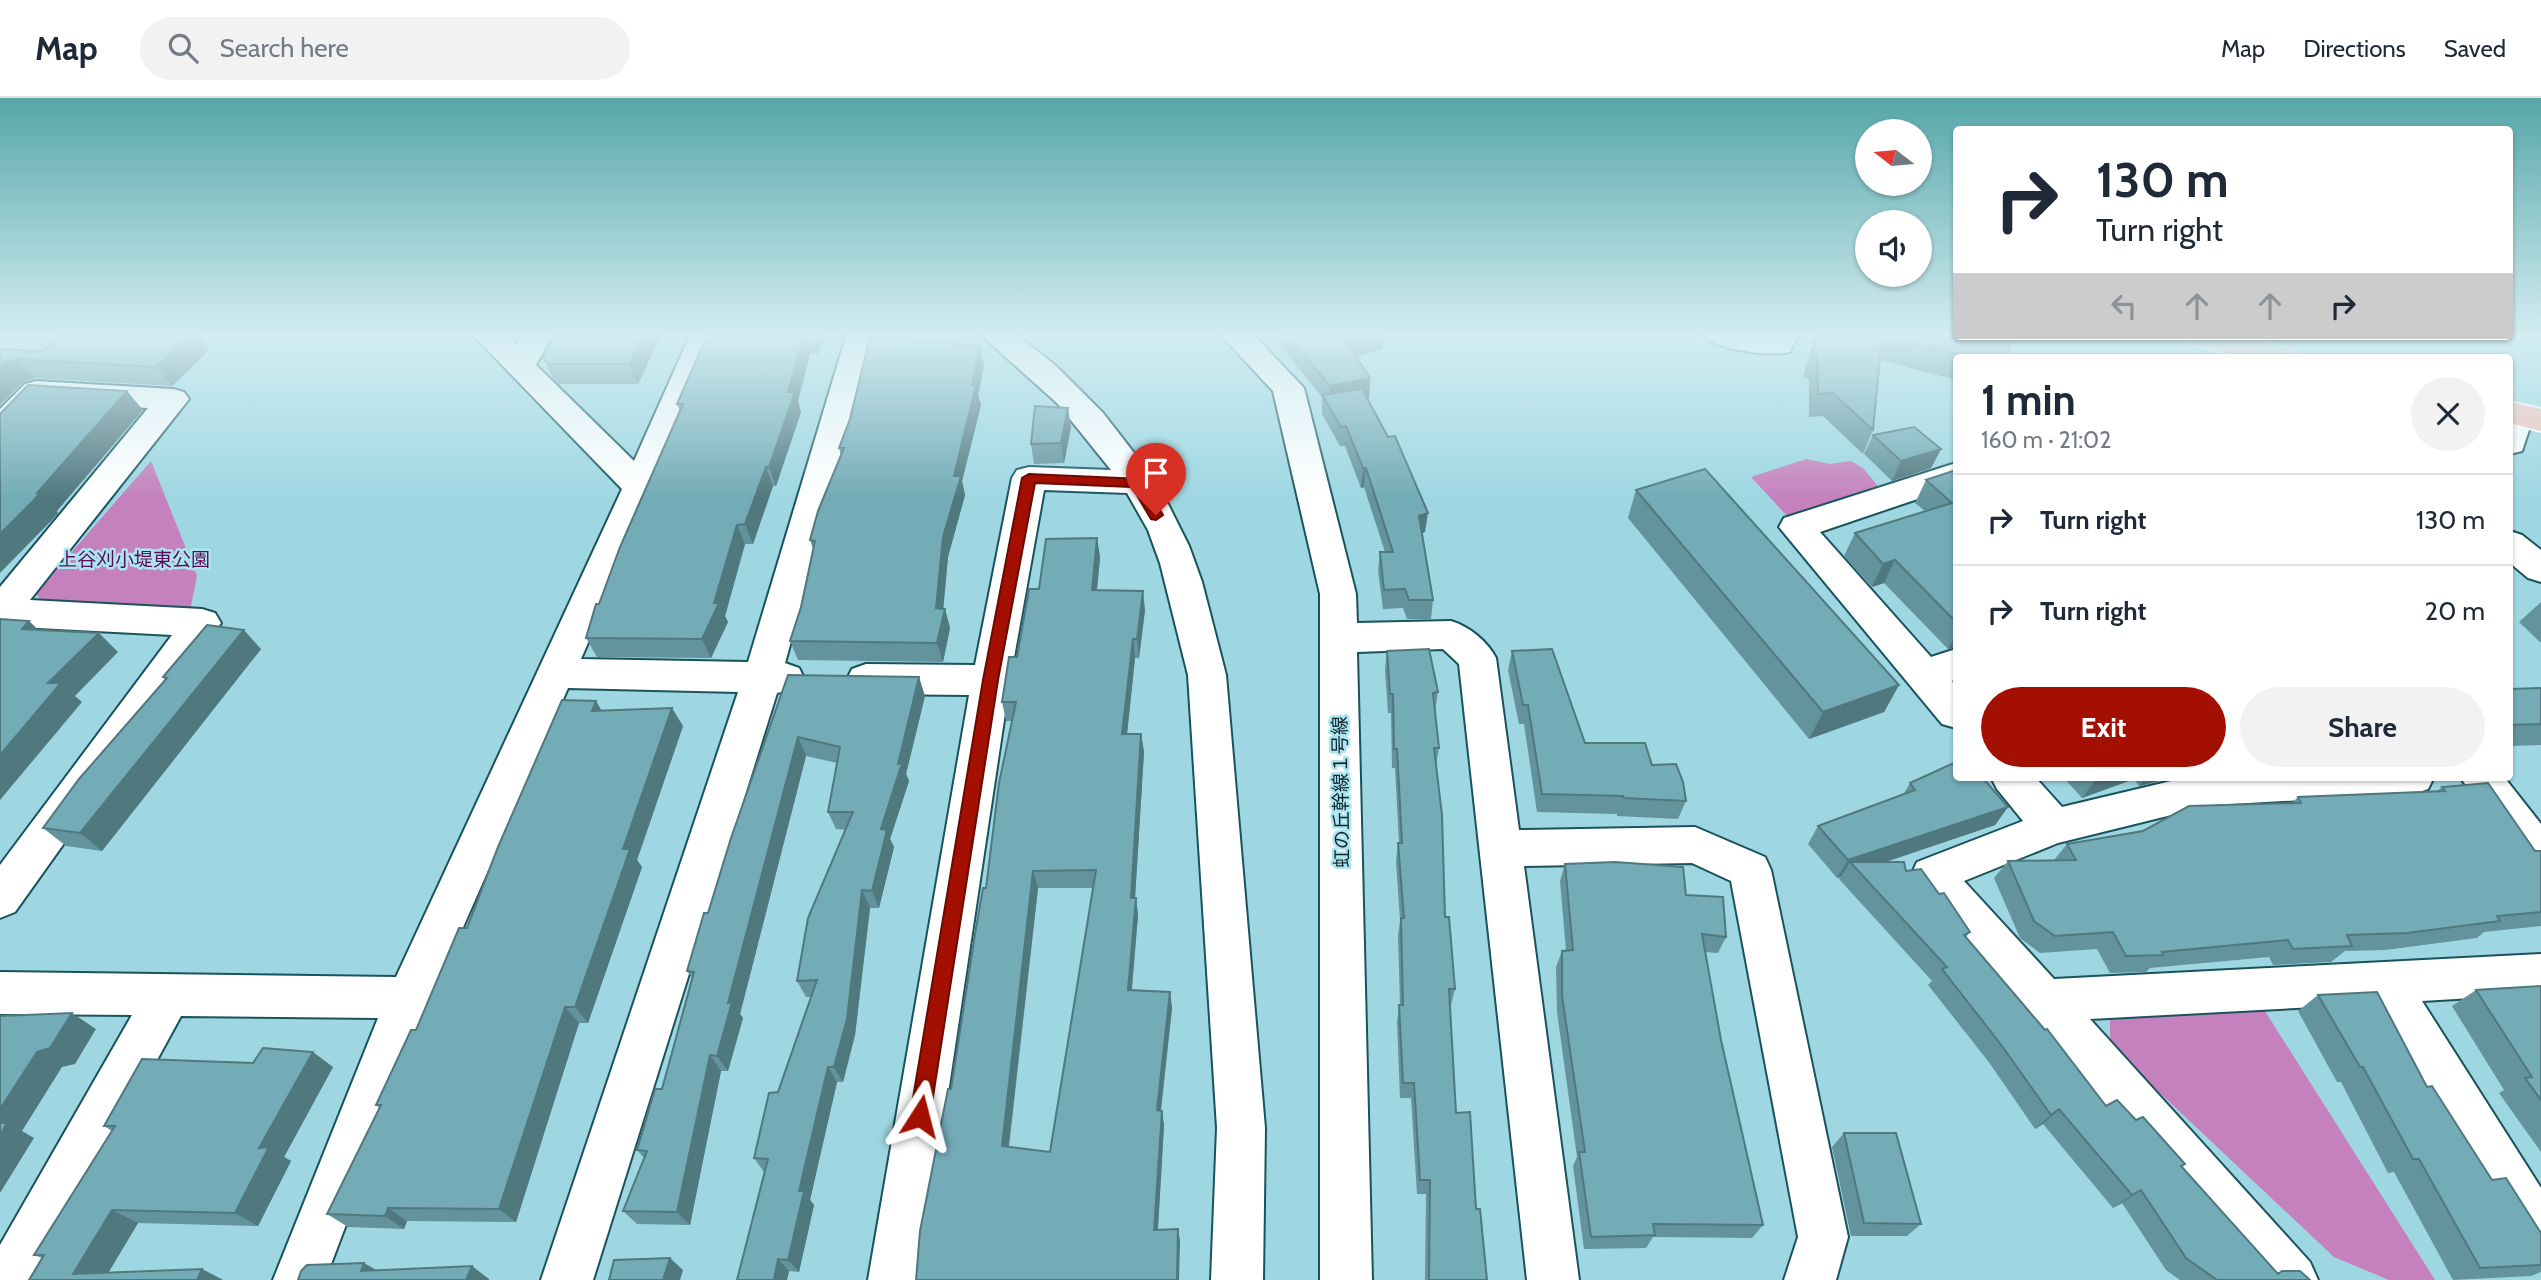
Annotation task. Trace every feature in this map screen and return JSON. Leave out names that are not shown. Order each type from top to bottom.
[{"type":"street","points":[[543,388],[640,487]]},
{"type":"street","points":[[299,1280],[408,999],[682,388]]},
{"type":"street","points":[[568,1280],[762,678],[846,388]]},
{"type":"street","points":[[1060,388],[1137,482],[1166,532],[1192,612],[1207,675],[1241,1128],[1237,1280]]},
{"type":"street","name":"虹の丘幹線１号線","points":[[1288,388],[1338,594],[1346,1280]]},
{"type":"street","points":[[0,428],[36,391],[173,400],[0,612],[202,623],[0,899]]},
{"type":"street","points":[[1953,475],[1796,527],[1941,669],[1953,704]]},
{"type":"street","points":[[894,1280],[990,680],[1029,478],[1137,482]]},
{"type":"street","points":[[2513,546],[2541,569]]},
{"type":"street","points":[[1339,638],[1451,635],[1477,658],[1553,1280]]},
{"type":"street","points":[[556,673],[990,680]]},
{"type":"street","points":[[2014,781],[2053,827]]},
{"type":"street","points":[[2292,1280],[2042,1002],[1932,875],[2053,827],[2212,788],[2341,781]]},
{"type":"street","points":[[2483,781],[2541,856]]},
{"type":"street","points":[[1500,848],[1695,845],[1750,870],[1823,1237],[1810,1280]]},
{"type":"street","points":[[2042,1002],[2541,974]]},
{"type":"street","points":[[2386,984],[2541,1234]]},
{"type":"street","points":[[0,993],[408,999]]},
{"type":"street","points":[[9,1280],[167,997]]},
{"type":"green space","points":[[1806,459],[1830,464],[1851,461],[1863,468],[1881,490],[1789,518],[1751,477]]},
{"type":"green space","name":"上谷刈小堤東公園","points":[[151,461],[197,576],[190,611],[44,607],[36,593]]},
{"type":"green space","points":[[2263,1008],[2435,1280],[2389,1280],[2334,1257],[2110,1046],[2110,1014]]},
{"type":"building","points":[[25,388],[127,391],[37,493],[40,493],[34,500],[0,534],[0,414]]},
{"type":"building","points":[[684,388],[789,388],[788,392],[795,392],[769,467],[766,467],[745,524],[737,525],[714,603],[719,603],[702,639],[586,638],[596,604],[599,604],[620,547],[683,404],[677,404]]},
{"type":"building","points":[[858,388],[975,388],[954,476],[961,476],[943,537],[936,608],[945,609],[937,643],[790,641],[801,607],[815,541],[810,540],[818,511],[844,448],[839,448]]},
{"type":"building","points":[[1818,388],[1877,388],[1873,430],[1833,393],[1818,394]]},
{"type":"building","points":[[1362,389],[1388,437],[1395,436],[1428,513],[1419,516],[1433,600],[1409,600],[1405,589],[1384,590],[1380,552],[1393,552],[1366,468],[1363,468],[1346,426],[1341,427],[1322,395]]},
{"type":"building","points":[[1035,406],[1068,408],[1061,443],[1031,444]]},
{"type":"building","points":[[1914,427],[1941,449],[1901,461],[1873,435]]},
{"type":"building","points":[[1705,469],[1899,685],[1823,712],[1636,490]]},
{"type":"building","points":[[1953,471],[1953,619],[1895,560],[1883,564],[1855,533],[1952,503],[1926,480]]},
{"type":"building","points":[[1097,538],[1092,590],[1143,591],[1137,639],[1133,639],[1122,734],[1141,734],[1131,898],[1136,898],[1128,990],[1170,992],[1157,1110],[1162,1111],[1154,1230],[1178,1229],[1177,1280],[916,1280],[920,1231],[948,1089],[951,1089],[983,888],[986,888],[999,783],[1016,702],[1002,702],[1009,657],[1017,657],[1029,589],[1039,589],[1046,539]],"holes":[[[1096,870],[1050,1152],[1002,1146],[1033,871]]]},
{"type":"building","points":[[0,619],[29,621],[22,629],[99,633],[48,683],[61,683],[0,755]]},
{"type":"building","points":[[207,625],[244,630],[80,833],[43,828],[79,779],[167,678],[163,677]]},
{"type":"building","points":[[1429,649],[1438,692],[1433,693],[1439,748],[1434,748],[1442,815],[1445,917],[1449,917],[1455,989],[1449,989],[1456,1113],[1470,1112],[1476,1209],[1480,1209],[1487,1280],[1429,1280],[1430,1180],[1420,1180],[1414,1083],[1403,1083],[1399,1005],[1403,1005],[1401,918],[1404,918],[1398,843],[1402,843],[1397,749],[1394,749],[1393,694],[1390,694],[1387,651]]},
{"type":"building","points":[[1552,649],[1585,743],[1645,743],[1652,765],[1676,764],[1686,801],[1542,794],[1528,705],[1523,705],[1512,651]]},
{"type":"building","points":[[788,675],[919,677],[898,764],[902,763],[881,829],[887,830],[872,891],[862,890],[847,1019],[834,1067],[828,1067],[799,1191],[804,1191],[788,1260],[778,1259],[774,1280],[737,1280],[768,1159],[754,1158],[769,1093],[778,1092],[817,980],[797,981],[808,918],[853,812],[828,812],[840,747],[798,737],[728,1003],[732,1002],[717,1056],[710,1055],[677,1212],[623,1211],[647,1151],[637,1150],[655,1089],[662,1089],[694,972],[687,971],[704,913],[708,913]]},
{"type":"building","points":[[2541,688],[2541,724],[2513,725],[2513,689]]},
{"type":"building","points":[[562,700],[596,701],[592,711],[672,708],[623,849],[630,849],[575,1007],[565,1007],[499,1209],[388,1208],[385,1216],[327,1214],[381,1105],[376,1105],[411,1030],[416,1030],[459,928],[467,928],[498,847]]},
{"type":"building","points":[[1953,763],[1953,781],[1985,781],[2008,807],[1848,860],[1818,826],[1915,790],[1910,783]]},
{"type":"building","points":[[2488,783],[2535,851],[2541,851],[2541,912],[2497,916],[2500,921],[2407,933],[2347,935],[2352,946],[2293,949],[2288,940],[2162,952],[2163,955],[2126,956],[2113,932],[2055,936],[2034,921],[2008,861],[2076,860],[2067,844],[2143,831],[2189,806],[2301,803],[2298,797],[2445,791],[2442,787]]},
{"type":"building","points":[[1615,862],[1683,867],[1686,895],[1723,897],[1726,937],[1702,934],[1721,1040],[1763,1225],[1653,1224],[1655,1235],[1591,1237],[1579,1152],[1585,1152],[1562,996],[1562,951],[1573,950],[1565,864]]},
{"type":"building","points":[[1850,862],[1904,862],[1906,871],[1921,869],[1939,894],[1944,893],[1970,932],[1964,935],[2045,1030],[2047,1029],[2106,1106],[2117,1100],[2136,1120],[2143,1117],[2185,1164],[2181,1166],[2278,1274],[2282,1271],[2300,1271],[2310,1280],[2217,1280],[2186,1258],[2141,1190],[2132,1195],[2059,1109],[2051,1115],[1942,969],[1947,967]]},
{"type":"building","points":[[2541,986],[2541,1100],[2525,1078],[2532,1077],[2476,990]]},
{"type":"building","points":[[2377,992],[2427,1087],[2432,1086],[2492,1180],[2506,1178],[2541,1233],[2541,1265],[2480,1268],[2419,1159],[2413,1159],[2363,1067],[2360,1067],[2318,995]]},
{"type":"building","points":[[72,1013],[50,1048],[37,1052],[0,1109],[0,1016]]},
{"type":"building","points":[[263,1048],[313,1052],[259,1148],[269,1147],[235,1213],[112,1210],[73,1274],[202,1269],[197,1280],[29,1280],[44,1255],[34,1255],[115,1126],[104,1126],[142,1059],[253,1063]]},
{"type":"building","points":[[0,1123],[7,1123],[0,1135]]},
{"type":"building","points":[[1844,1133],[1896,1133],[1921,1224],[1864,1223]]},
{"type":"building","points":[[670,1258],[663,1280],[609,1280],[614,1260]]},
{"type":"building","points":[[364,1263],[361,1271],[472,1266],[466,1280],[298,1280],[307,1265]]},
{"type":"route","points":[[920,1116],[990,680],[1029,478],[1137,482],[1156,515]]}]
